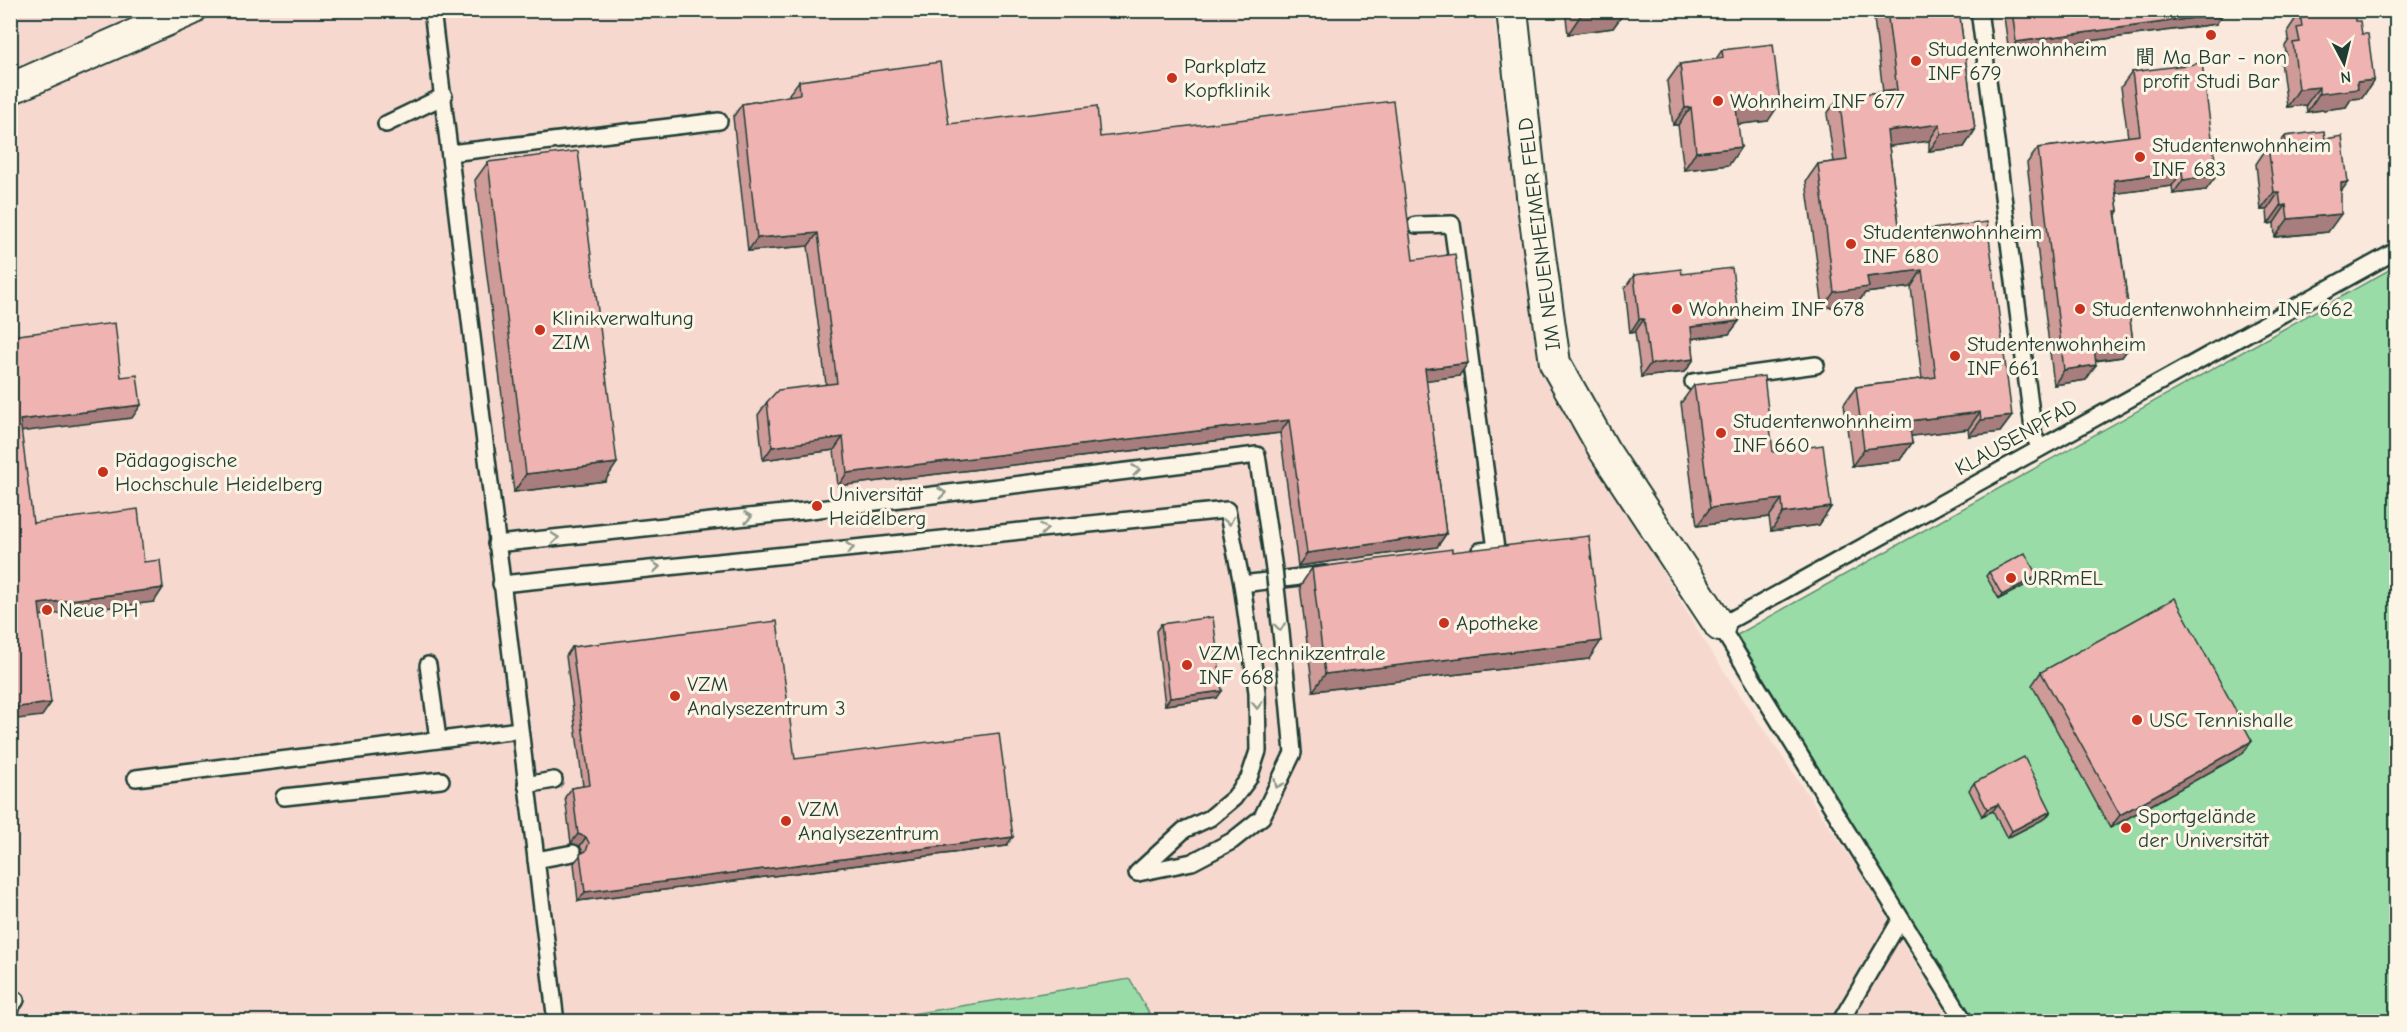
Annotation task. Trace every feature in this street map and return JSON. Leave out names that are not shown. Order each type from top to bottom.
[{"type":"street","points":[[10,89],[191,10]]},
{"type":"street","name":"IM NEUENHEIMER FELD","points":[[1512,10],[1533,205],[1555,363],[1604,450],[1720,626]]},
{"type":"lane","points":[[432,10],[556,1022]]},
{"type":"lane","points":[[1979,10],[2034,436],[2040,448]]},
{"type":"lane","points":[[386,124],[444,96]]},
{"type":"lane","points":[[450,153],[719,122]]},
{"type":"lane","points":[[1416,225],[1452,224],[1454,236],[1496,549],[1462,554]]},
{"type":"lane","name":"KLAUSENPFAD","points":[[1720,626],[2397,251]]},
{"type":"lane","points":[[1693,382],[1816,365]]},
{"type":"lane","points":[[496,544],[803,512],[1257,455],[1274,569],[1293,753],[1262,817],[1232,841],[1192,862],[1137,873],[1184,830],[1210,818],[1234,798],[1249,778],[1258,751],[1257,692],[1242,584],[1227,510],[501,584]]},
{"type":"lane","points":[[1242,584],[1336,572]]},
{"type":"lane","points":[[1720,626],[1965,1022]]},
{"type":"lane","points":[[428,665],[438,739]]},
{"type":"lane","points":[[136,778],[519,730]]},
{"type":"lane","points":[[284,797],[441,780]]},
{"type":"lane","points":[[526,784],[554,780]]},
{"type":"lane","points":[[536,860],[573,853]]},
{"type":"lane","points":[[1840,1022],[1901,919]]},
{"type":"shaded area","name":"Universität Heidelberg","points":[[1493,10],[1540,367],[1707,646],[1854,863],[1951,1021],[11,1022],[11,11]]},
{"type":"green space","name":"Sportgelände der Universität","points":[[2396,266],[2396,1021],[1973,1021],[1737,635]]},
{"type":"green space","points":[[1130,979],[1149,1013],[1130,1021],[868,1021]]},
{"type":"building","points":[[1887,10],[1959,10],[1975,130],[1941,134],[1940,124],[1887,131],[1900,233],[1987,222],[2012,416],[1981,420],[1980,412],[1909,421],[1912,443],[1864,449],[1856,387],[1936,377],[1922,270],[1867,277],[1869,287],[1834,292],[1818,164],[1847,160],[1839,97],[1897,90]]},
{"type":"building","points":[[2012,10],[2223,10],[2223,14],[2016,42]]},
{"type":"building","points":[[2354,10],[2355,21],[2360,21],[2362,34],[2368,34],[2374,80],[2357,82],[2358,89],[2319,94],[2319,87],[2299,89],[2293,43],[2300,42],[2297,28],[2302,27],[2300,12]]},
{"type":"building","name":"Wohnheim INF 677","points":[[1773,44],[1780,103],[1736,108],[1741,147],[1696,152],[1691,107],[1685,108],[1680,64],[1723,58],[1722,50]]},
{"type":"building","points":[[940,62],[949,124],[1097,106],[1100,137],[1393,101],[1413,260],[1455,254],[1468,363],[1425,369],[1446,534],[1307,553],[1289,420],[847,473],[843,437],[772,447],[767,402],[778,390],[837,383],[818,233],[757,238],[742,104],[800,94],[799,81]]},
{"type":"building","points":[[2202,63],[2217,175],[2183,180],[2182,171],[2114,180],[2118,211],[2115,211],[2133,342],[2094,347],[2096,365],[2064,370],[2038,148],[2140,135],[2132,72]]},
{"type":"building","points":[[2324,131],[2325,139],[2342,136],[2348,182],[2341,183],[2341,214],[2288,219],[2286,205],[2281,206],[2279,192],[2274,192],[2268,146],[2286,144],[2285,136]]},
{"type":"building","name":"Klinikverwaltung ZIM","points":[[578,151],[617,463],[526,474],[488,162]]},
{"type":"building","name":"Wohnheim INF 678","points":[[1732,268],[1739,321],[1691,327],[1694,359],[1650,364],[1644,319],[1639,319],[1634,275],[1681,269],[1682,274]]},
{"type":"building","points":[[115,323],[121,377],[137,375],[141,405],[20,420],[33,523],[138,509],[144,562],[160,560],[163,588],[39,604],[51,703],[10,708],[10,336]]},
{"type":"building","name":"Studentenwohnheim INF 660","points":[[1764,376],[1773,452],[1823,445],[1831,507],[1783,513],[1782,499],[1710,508],[1694,385]]},
{"type":"building","name":"Apotheke","points":[[1589,536],[1601,641],[1325,674],[1312,568],[1452,549],[1452,552]]},
{"type":"building","name":"URRmEL","points":[[2025,553],[2037,576],[2002,595],[1989,572]]},
{"type":"building","name":"USC Tennishalle","points":[[2175,598],[2252,741],[2120,815],[2041,672]]},
{"type":"building","name":"VZM Technikzentrale INF 668","points":[[1213,617],[1222,691],[1170,698],[1161,624]]},
{"type":"building","points":[[777,621],[795,759],[999,733],[1013,837],[585,892],[580,854],[586,851],[589,843],[586,837],[578,834],[572,788],[590,785],[572,647]]},
{"type":"building","points":[[2024,757],[2051,811],[2012,831],[1998,804],[1987,809],[1974,783]]},
{"type":"place","name":"間 Ma Bar - non profit Studi Bar","points":[[2211,35]]},
{"type":"place","name":"Studentenwohnheim INF 679","points":[[1916,61]]},
{"type":"place","name":"Parkplatz Kopfklinik","points":[[1172,78]]},
{"type":"place","name":"Wohnheim INF 677","points":[[1718,101]]},
{"type":"place","name":"Studentenwohnheim INF 683","points":[[2140,157]]},
{"type":"place","name":"Studentenwohnheim INF 680","points":[[1851,244]]},
{"type":"place","name":"Wohnheim INF 678","points":[[1677,309]]},
{"type":"place","name":"Studentenwohnheim INF 662","points":[[2080,309]]},
{"type":"place","name":"Klinikverwaltung ZIM","points":[[540,330]]},
{"type":"place","name":"Studentenwohnheim INF 661","points":[[1955,356]]},
{"type":"place","name":"Studentenwohnheim INF 660","points":[[1721,433]]},
{"type":"place","name":"Pädagogische Hochschule Heidelberg","points":[[103,472]]},
{"type":"place","name":"Universität Heidelberg","points":[[817,506]]},
{"type":"place","name":"URRmEL","points":[[2011,578]]},
{"type":"place","name":"Neue PH","points":[[47,610]]},
{"type":"place","name":"Apotheke","points":[[1444,623]]},
{"type":"place","name":"VZM Technikzentrale INF 668","points":[[1187,665]]},
{"type":"place","name":"VZM Analysezentrum 3","points":[[675,696]]},
{"type":"place","name":"USC Tennishalle","points":[[2137,720]]},
{"type":"place","name":"VZM Analysezentrum","points":[[786,821]]},
{"type":"place","name":"Sportgelände der Universität","points":[[2126,828]]}]
